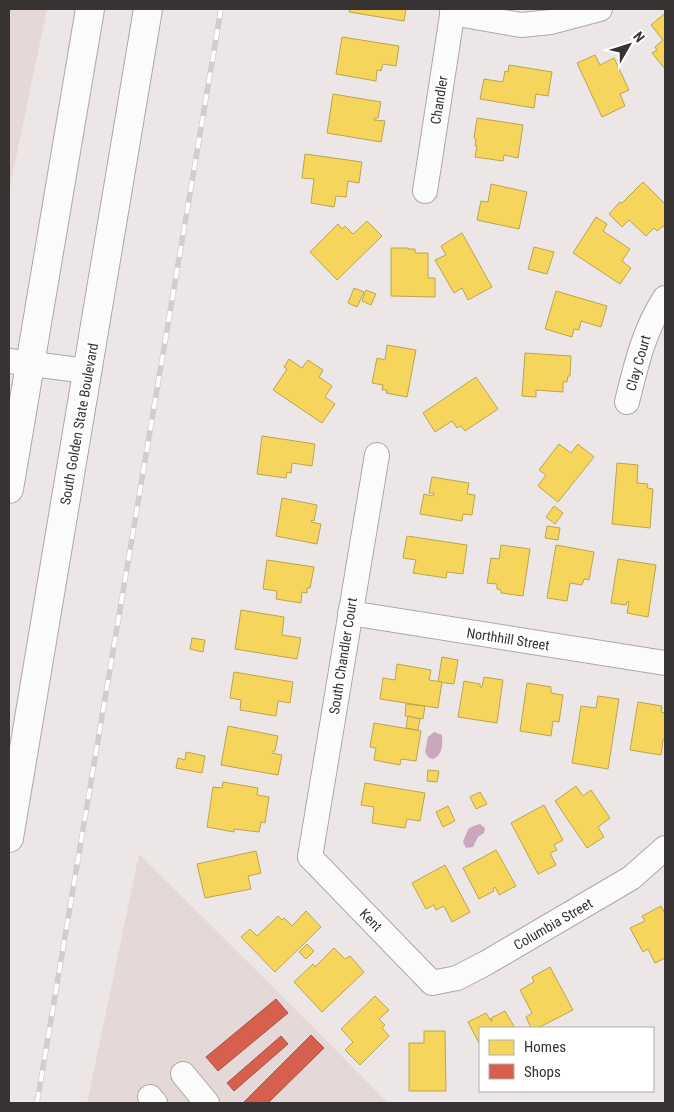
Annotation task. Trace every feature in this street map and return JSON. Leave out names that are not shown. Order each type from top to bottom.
[{"type":"main road","points":[[9,489],[19,362],[90,9]]},
{"type":"main road","name":"South Golden State Boulevard","points":[[9,838],[148,9]]},
{"type":"street","points":[[453,11],[522,25],[551,22],[600,9]]},
{"type":"street","name":"Chandler","points":[[425,191],[453,11]]},
{"type":"street","name":"Clay Court","points":[[627,402],[645,336],[665,298]]},
{"type":"street","points":[[19,362],[87,371]]},
{"type":"street","name":"South Chandler Court","points":[[310,857],[377,455]]},
{"type":"street","name":"Northhill Street","points":[[350,613],[665,664]]},
{"type":"street","name":"Columbia Street","points":[[432,983],[457,978],[486,963],[631,878],[665,848]]},
{"type":"street","name":"Kent","points":[[310,857],[432,983]]},
{"type":"street","points":[[183,1074],[207,1103]]},
{"type":"shaded area","points":[[9,9],[47,9],[9,191]]},
{"type":"shaded area","points":[[434,732],[442,735],[442,742],[440,752],[433,759],[429,758],[425,752],[428,737]]},
{"type":"shaded area","points":[[480,824],[485,828],[484,833],[478,837],[473,847],[466,848],[463,842],[467,831]]},
{"type":"shaded area","points":[[139,854],[320,1034],[388,1103],[87,1103]]},
{"type":"building: Homes","points":[[350,9],[406,9],[404,21],[349,12]]},
{"type":"building: Homes","points":[[665,13],[665,69],[652,53],[657,50],[655,47],[663,40],[651,25]]},
{"type":"building: Homes","points":[[342,37],[399,46],[396,66],[383,64],[381,71],[377,70],[376,81],[336,74]]},
{"type":"building: Homes","points":[[595,55],[600,65],[614,58],[629,90],[620,94],[625,106],[602,117],[577,63]]},
{"type":"building: Homes","points":[[509,65],[552,72],[548,96],[536,94],[534,108],[480,99],[484,79],[503,82],[505,71],[508,72]]},
{"type":"building: Homes","points":[[333,94],[381,102],[378,118],[374,120],[385,121],[381,142],[327,133]]},
{"type":"building: Homes","points":[[477,118],[523,125],[518,158],[504,155],[503,161],[475,157],[477,146],[475,146],[476,139],[474,138]]},
{"type":"building: Homes","points":[[305,154],[362,162],[359,183],[348,181],[346,197],[336,196],[334,207],[311,203],[314,179],[302,178]]},
{"type":"building: Homes","points":[[643,182],[665,204],[665,225],[657,231],[654,228],[646,236],[629,220],[622,227],[609,214]]},
{"type":"building: Homes","points":[[491,184],[527,192],[519,229],[477,220],[481,201],[488,202]]},
{"type":"building: Homes","points":[[596,217],[607,224],[603,231],[630,249],[622,261],[631,268],[620,284],[573,253]]},
{"type":"building: Homes","points":[[367,221],[382,236],[337,280],[310,252],[338,224],[342,229],[345,226],[353,234]]},
{"type":"building: Homes","points":[[462,233],[492,287],[468,300],[462,288],[454,293],[435,260],[446,255],[441,246]]},
{"type":"building: Homes","points":[[534,247],[554,252],[547,274],[528,269]]},
{"type":"building: Homes","points":[[391,248],[408,248],[415,249],[415,253],[428,253],[428,278],[435,278],[435,297],[391,296]]},
{"type":"building: Homes","points":[[354,288],[364,292],[357,307],[348,303]]},
{"type":"building: Homes","points":[[366,290],[376,294],[371,305],[362,301]]},
{"type":"building: Homes","points":[[556,291],[607,306],[601,327],[581,321],[579,330],[574,329],[572,337],[545,329]]},
{"type":"building: Homes","points":[[387,345],[416,350],[407,397],[386,393],[387,390],[382,390],[383,385],[372,383],[377,358],[385,360]]},
{"type":"building: Homes","points":[[525,353],[571,356],[570,376],[568,376],[567,382],[563,382],[563,392],[536,390],[536,397],[522,396]]},
{"type":"building: Homes","points":[[289,359],[302,368],[308,360],[323,370],[319,377],[332,386],[325,397],[335,404],[322,423],[273,390],[287,369],[284,367]]},
{"type":"building: Homes","points":[[476,377],[498,409],[465,431],[461,426],[457,428],[452,421],[435,432],[423,413]]},
{"type":"building: Homes","points":[[262,436],[315,444],[312,466],[292,463],[291,473],[287,472],[286,478],[257,474]]},
{"type":"building: Homes","points":[[559,444],[571,453],[578,444],[594,457],[558,502],[538,486],[546,475],[539,470]]},
{"type":"building: Homes","points":[[617,463],[638,465],[637,483],[648,484],[647,488],[653,489],[650,528],[612,524]]},
{"type":"building: Homes","points":[[432,477],[469,483],[467,494],[475,495],[472,515],[463,514],[462,521],[420,514],[424,494],[433,496],[434,493],[429,493]]},
{"type":"building: Homes","points":[[282,498],[317,505],[314,521],[312,520],[311,522],[321,524],[317,544],[276,536]]},
{"type":"building: Homes","points":[[554,506],[563,513],[555,524],[546,517]]},
{"type":"building: Homes","points":[[547,526],[560,528],[558,540],[545,538]]},
{"type":"building: Homes","points":[[407,536],[467,545],[463,574],[447,572],[446,578],[413,573],[416,560],[403,558]]},
{"type":"building: Homes","points":[[501,545],[530,549],[523,596],[501,593],[501,590],[497,589],[497,584],[487,583],[491,558],[499,559]]},
{"type":"building: Homes","points":[[556,545],[594,552],[589,580],[584,579],[582,585],[570,583],[567,601],[547,598]]},
{"type":"building: Homes","points":[[618,559],[656,565],[648,617],[627,613],[629,602],[626,605],[611,603]]},
{"type":"building: Homes","points":[[267,560],[314,567],[310,588],[307,588],[307,593],[302,592],[301,603],[276,599],[277,591],[263,589]]},
{"type":"building: Homes","points":[[241,610],[284,617],[282,635],[301,638],[297,659],[235,649]]},
{"type":"building: Homes","points":[[192,638],[205,640],[203,652],[190,649]]},
{"type":"building: Homes","points":[[442,657],[458,660],[454,684],[438,682]]},
{"type":"building: Homes","points":[[397,664],[431,670],[429,680],[442,682],[438,708],[380,699],[383,678],[395,680]]},
{"type":"building: Homes","points":[[234,672],[293,682],[290,703],[278,701],[276,716],[240,710],[241,700],[230,698]]},
{"type":"building: Homes","points":[[484,677],[503,680],[497,723],[458,717],[464,681],[480,684],[480,687],[482,687]]},
{"type":"building: Homes","points":[[527,683],[551,687],[551,693],[563,695],[559,722],[553,721],[551,736],[520,731]]},
{"type":"building: Homes","points":[[598,696],[619,699],[608,769],[572,763],[581,706],[596,708]]},
{"type":"building: Homes","points":[[638,702],[662,706],[661,712],[665,713],[665,740],[663,740],[661,755],[630,750]]},
{"type":"building: Homes","points":[[406,704],[425,706],[423,719],[405,716]]},
{"type":"building: Homes","points":[[408,716],[420,719],[418,730],[406,728]]},
{"type":"building: Homes","points":[[374,723],[421,731],[416,761],[401,759],[400,765],[374,760],[376,748],[370,747]]},
{"type":"building: Homes","points":[[228,726],[278,736],[275,751],[272,753],[282,755],[278,775],[221,765]]},
{"type":"building: Homes","points":[[186,752],[205,756],[202,773],[176,768],[178,758],[185,760]]},
{"type":"building: Homes","points":[[428,770],[439,771],[437,782],[427,781]]},
{"type":"building: Homes","points":[[223,782],[258,788],[257,795],[269,797],[265,823],[261,822],[259,832],[234,829],[234,832],[207,827],[213,787],[222,788]]},
{"type":"building: Homes","points":[[365,783],[425,793],[420,821],[407,819],[405,828],[372,823],[374,807],[361,805]]},
{"type":"building: Homes","points":[[576,786],[583,796],[591,790],[610,818],[598,827],[604,837],[587,848],[555,801]]},
{"type":"building: Homes","points":[[480,792],[487,804],[476,809],[470,797]]},
{"type":"building: Homes","points":[[544,805],[563,840],[554,845],[557,850],[550,853],[556,865],[538,874],[511,823]]},
{"type":"building: Homes","points":[[448,806],[455,821],[443,827],[436,812]]},
{"type":"building: Homes","points":[[496,850],[516,886],[499,895],[495,887],[494,891],[479,899],[463,868]]},
{"type":"building: Homes","points":[[256,851],[261,873],[248,876],[251,889],[205,898],[197,864]]},
{"type":"building: Homes","points":[[445,865],[470,912],[452,922],[444,906],[436,910],[434,905],[426,909],[412,883]]},
{"type":"building: Homes","points":[[661,906],[665,914],[665,958],[655,963],[648,949],[643,952],[630,928],[645,921],[642,916]]},
{"type":"building: Homes","points":[[306,911],[321,927],[275,972],[241,937],[250,929],[257,936],[278,916],[282,920],[284,918],[292,926]]},
{"type":"building: Homes","points":[[307,944],[314,951],[306,959],[299,952]]},
{"type":"building: Homes","points":[[334,948],[345,959],[350,956],[364,972],[322,1012],[294,982],[313,964],[315,967]]},
{"type":"building: Homes","points":[[550,967],[573,1010],[540,1027],[531,1027],[526,1017],[532,1013],[520,990],[534,982],[532,977]]},
{"type":"building: Homes","points":[[375,996],[389,1010],[379,1019],[385,1025],[382,1028],[389,1036],[360,1065],[345,1050],[353,1042],[341,1029]]},
{"type":"building: Homes","points":[[505,1011],[514,1027],[479,1027],[479,1043],[468,1022],[486,1013],[492,1021],[491,1018]]},
{"type":"building: Homes","points":[[424,1031],[445,1031],[446,1091],[409,1091],[409,1043],[424,1043]]},
{"type":"building: Shops","points":[[276,999],[288,1013],[218,1071],[206,1057]]},
{"type":"building: Shops","points":[[311,1035],[324,1048],[268,1103],[243,1103]]},
{"type":"building: Shops","points":[[281,1036],[288,1044],[234,1091],[227,1083]]},
{"type":"railway","points":[[37,1103],[221,9]]}]
